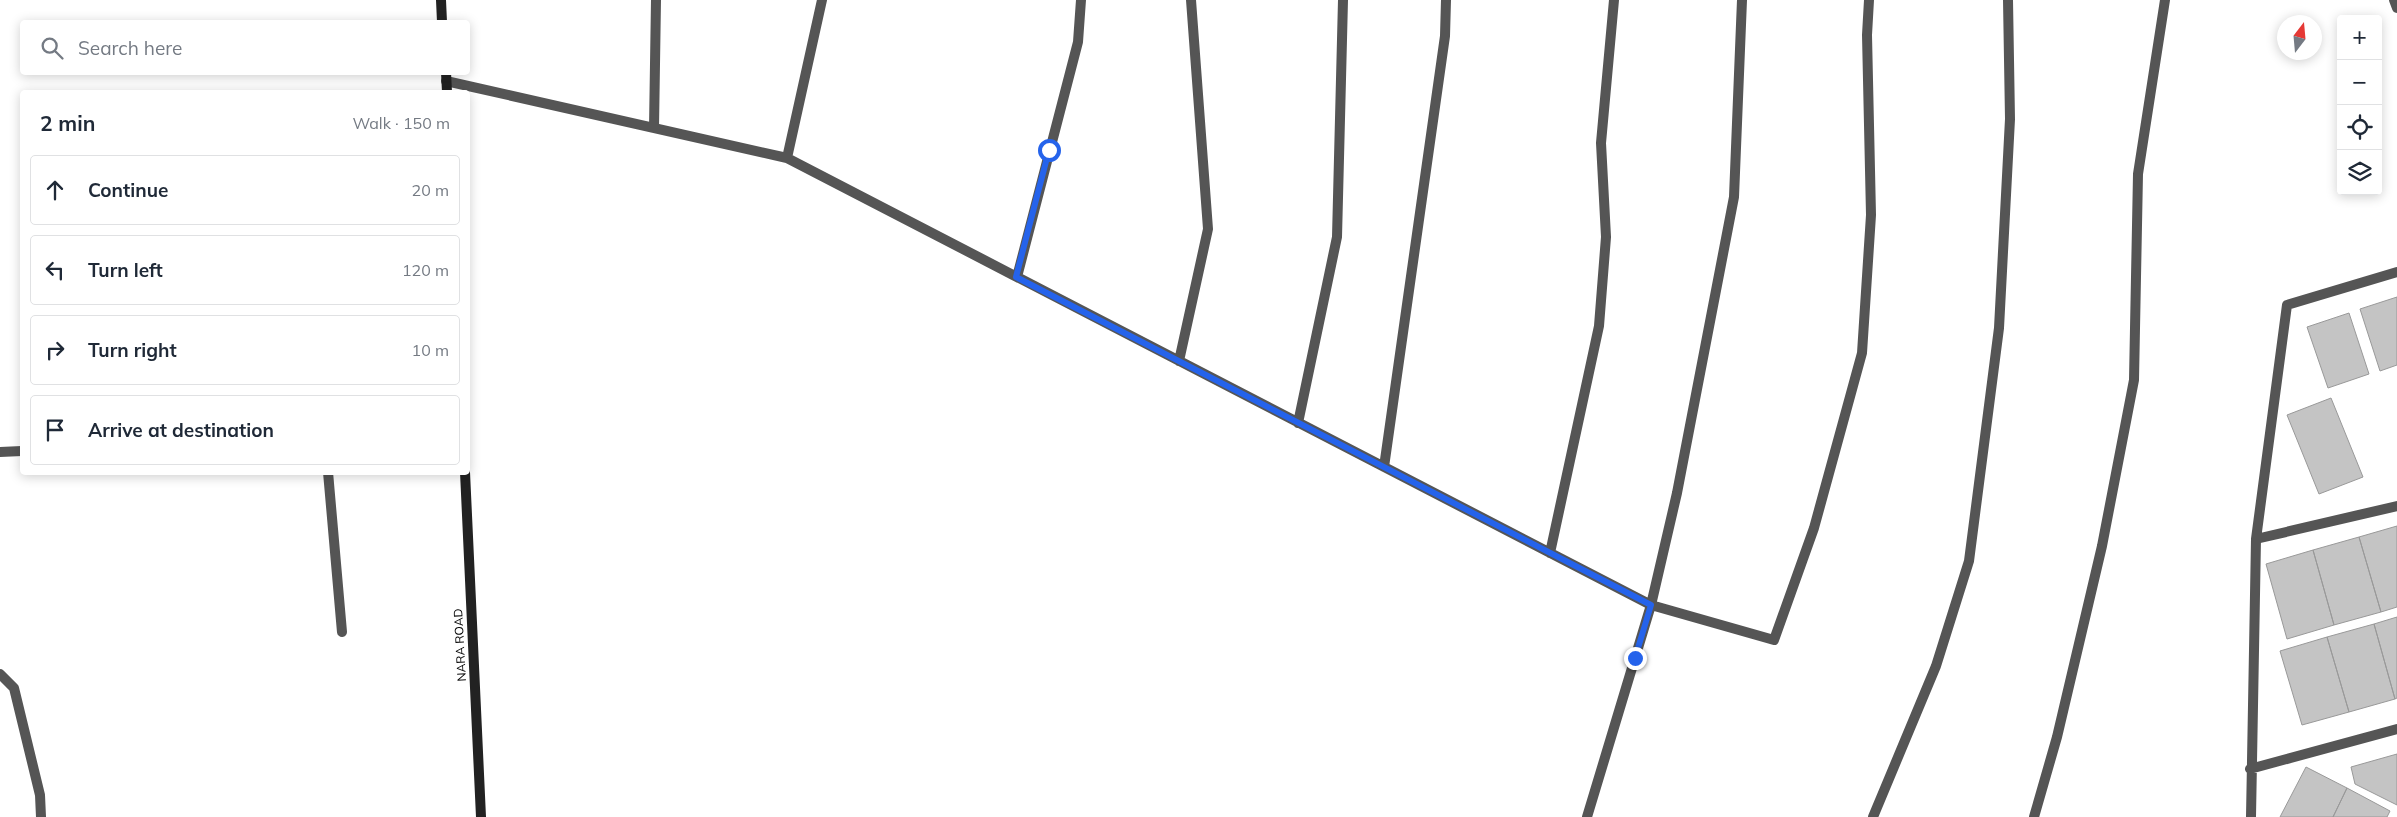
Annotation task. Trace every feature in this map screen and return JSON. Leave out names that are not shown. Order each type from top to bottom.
[{"type":"main road","points":[[441,0],[442,20]]},
{"type":"main road","points":[[446,77],[447,90]]},
{"type":"main road","name":"NARA ROAD","points":[[465,475],[481,817]]},
{"type":"street","points":[[654,128],[656,0]]},
{"type":"street","points":[[787,158],[822,0]]},
{"type":"street","points":[[1016,277],[1078,42],[1081,0]]},
{"type":"street","points":[[1179,361],[1208,229],[1191,0]]},
{"type":"street","points":[[1298,423],[1337,237],[1343,0]]},
{"type":"street","points":[[1384,467],[1445,36],[1446,0]]},
{"type":"street","points":[[1550,553],[1599,326],[1606,237],[1601,143],[1614,0]]},
{"type":"street","points":[[1587,817],[1651,605],[1676,493],[1734,197],[1742,0]]},
{"type":"street","points":[[446,77],[654,128],[787,158],[1651,605],[1774,640],[1814,528],[1862,353],[1871,215],[1867,35],[1869,0]]},
{"type":"street","points":[[1873,817],[1936,666],[1969,561],[1999,328],[2010,119],[2008,0]]},
{"type":"street","points":[[2034,817],[2057,737],[2102,546],[2134,380],[2138,174],[2165,0]]},
{"type":"street","points":[[2394,0],[2397,8]]},
{"type":"street","points":[[2251,817],[2250,769],[2256,539],[2287,305],[2397,272]]},
{"type":"street","points":[[0,452],[20,451]]},
{"type":"street","points":[[328,475],[342,632]]},
{"type":"street","points":[[2256,539],[2397,506]]},
{"type":"street","points":[[0,674],[14,688],[40,795],[41,817]]},
{"type":"street","points":[[2250,769],[2397,729]]},
{"type":"building","points":[[2397,297],[2397,365],[2380,371],[2360,309]]},
{"type":"building","points":[[2349,313],[2369,374],[2328,388],[2307,327]]},
{"type":"building","points":[[2331,398],[2363,477],[2319,494],[2287,415]]},
{"type":"building","points":[[2397,526],[2397,607],[2381,612],[2359,537]]},
{"type":"building","points":[[2359,537],[2381,612],[2334,625],[2313,550]]},
{"type":"building","points":[[2313,550],[2334,625],[2287,639],[2266,564]]},
{"type":"building","points":[[2397,617],[2397,698],[2395,699],[2374,624]]},
{"type":"building","points":[[2374,624],[2395,699],[2349,712],[2327,637]]},
{"type":"building","points":[[2327,637],[2349,712],[2302,725],[2280,651]]},
{"type":"building","points":[[2397,754],[2397,805],[2355,784],[2351,767]]},
{"type":"building","points":[[2306,767],[2347,788],[2333,817],[2280,817]]},
{"type":"building","points":[[2347,788],[2390,811],[2387,817],[2333,817]]},
{"type":"route","points":[[1049,150],[1016,277],[1651,605],[1635,658]]}]
